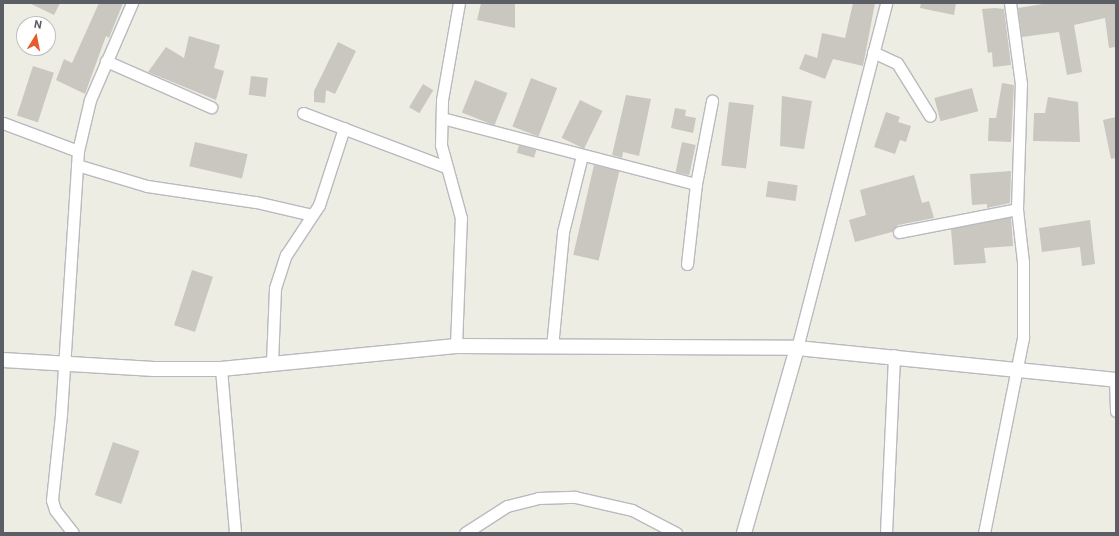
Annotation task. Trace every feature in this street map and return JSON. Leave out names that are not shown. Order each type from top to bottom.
[{"type":"street","points":[[73,533],[55,510],[52,500],[61,414],[62,364],[78,151],[90,100],[132,3]]},
{"type":"street","points":[[456,346],[461,218],[446,167],[442,145],[442,118],[459,3]]},
{"type":"street","points":[[744,533],[797,348],[872,52],[886,3]]},
{"type":"street","points":[[984,533],[1018,368],[1023,304],[1017,209],[1021,84],[1010,3]]},
{"type":"street","points":[[872,52],[897,63],[930,116]]},
{"type":"street","points":[[106,61],[211,107]]},
{"type":"street","points":[[687,264],[696,184],[712,101]]},
{"type":"street","points":[[303,113],[446,167]]},
{"type":"street","points":[[442,118],[582,156],[696,184]]},
{"type":"street","points":[[3,124],[78,151]]},
{"type":"street","points":[[272,363],[275,288],[286,255],[312,215],[344,128]]},
{"type":"street","points":[[552,347],[563,232],[582,156]]},
{"type":"street","points":[[77,165],[147,186],[256,202],[312,215]]},
{"type":"street","points":[[898,232],[1017,209]]},
{"type":"street","points":[[3,360],[62,364],[222,369],[456,346],[797,348],[894,355],[1116,380],[1116,411]]},
{"type":"street","points":[[886,533],[894,355]]},
{"type":"street","points":[[222,369],[235,533]]},
{"type":"street","points":[[465,533],[507,506],[538,498],[575,497],[632,510],[676,533]]},
{"type":"building","points":[[29,3],[60,3],[54,15]]},
{"type":"building","points":[[99,3],[123,3],[109,38],[106,36],[85,94],[56,80],[64,59],[72,63]]},
{"type":"building","points":[[481,3],[515,3],[515,28],[477,20]]},
{"type":"building","points":[[853,3],[875,3],[863,66],[833,59],[825,79],[799,69],[805,54],[817,58],[822,33],[845,38]]},
{"type":"building","points":[[921,3],[956,3],[954,15],[920,8]]},
{"type":"building","points":[[1049,3],[1116,3],[1116,47],[1109,48],[1105,18],[1074,25],[1082,72],[1067,75],[1059,32],[1022,37],[1018,8]]},
{"type":"building","points":[[982,9],[1004,9],[1011,65],[993,67],[992,52],[988,53]]},
{"type":"building","points":[[189,36],[220,45],[214,68],[224,71],[216,100],[148,72],[166,47],[184,58]]},
{"type":"building","points":[[338,42],[356,51],[335,94],[326,90],[325,103],[314,102],[314,91]]},
{"type":"building","points":[[33,66],[54,73],[38,122],[17,115]]},
{"type":"building","points":[[251,76],[268,78],[266,97],[249,95]]},
{"type":"building","points":[[531,78],[557,88],[539,137],[512,127]]},
{"type":"building","points":[[475,80],[507,93],[494,126],[462,112]]},
{"type":"building","points":[[1002,83],[1014,85],[1011,142],[988,141],[989,118],[996,118]]},
{"type":"building","points":[[423,84],[433,90],[419,113],[409,107]]},
{"type":"building","points":[[972,88],[978,111],[941,121],[934,98]]},
{"type":"building","points":[[626,95],[651,99],[639,156],[623,152],[622,158],[612,155]]},
{"type":"building","points":[[782,96],[812,101],[804,149],[780,146]]},
{"type":"building","points":[[1048,97],[1078,102],[1080,142],[1033,141],[1034,113],[1045,113]]},
{"type":"building","points":[[580,100],[602,111],[584,149],[562,138]]},
{"type":"building","points":[[729,102],[754,105],[746,169],[721,166]]},
{"type":"building","points":[[675,108],[686,110],[685,116],[696,118],[693,133],[671,128]]},
{"type":"building","points":[[886,112],[900,117],[898,122],[911,126],[906,142],[900,140],[895,154],[874,147]]},
{"type":"building","points":[[1116,117],[1116,158],[1111,159],[1103,120]]},
{"type":"building","points":[[195,142],[248,154],[242,179],[189,166]]},
{"type":"building","points":[[682,142],[696,145],[689,175],[676,172]]},
{"type":"building","points":[[519,145],[536,150],[534,158],[517,153]]},
{"type":"building","points":[[594,165],[619,171],[599,260],[573,255]]},
{"type":"building","points":[[1011,171],[1010,203],[987,208],[987,204],[972,205],[970,174]]},
{"type":"building","points":[[914,175],[922,203],[929,201],[934,218],[898,225],[892,232],[855,242],[849,220],[866,215],[860,190]]},
{"type":"building","points":[[768,181],[798,185],[795,201],[766,197]]},
{"type":"building","points":[[1011,217],[1013,246],[984,248],[986,263],[954,265],[951,229]]},
{"type":"building","points":[[1090,220],[1095,264],[1082,266],[1080,247],[1042,252],[1039,228]]},
{"type":"building","points":[[192,270],[213,277],[195,332],[174,325]]},
{"type":"building","points":[[113,442],[139,451],[121,504],[95,495]]}]
